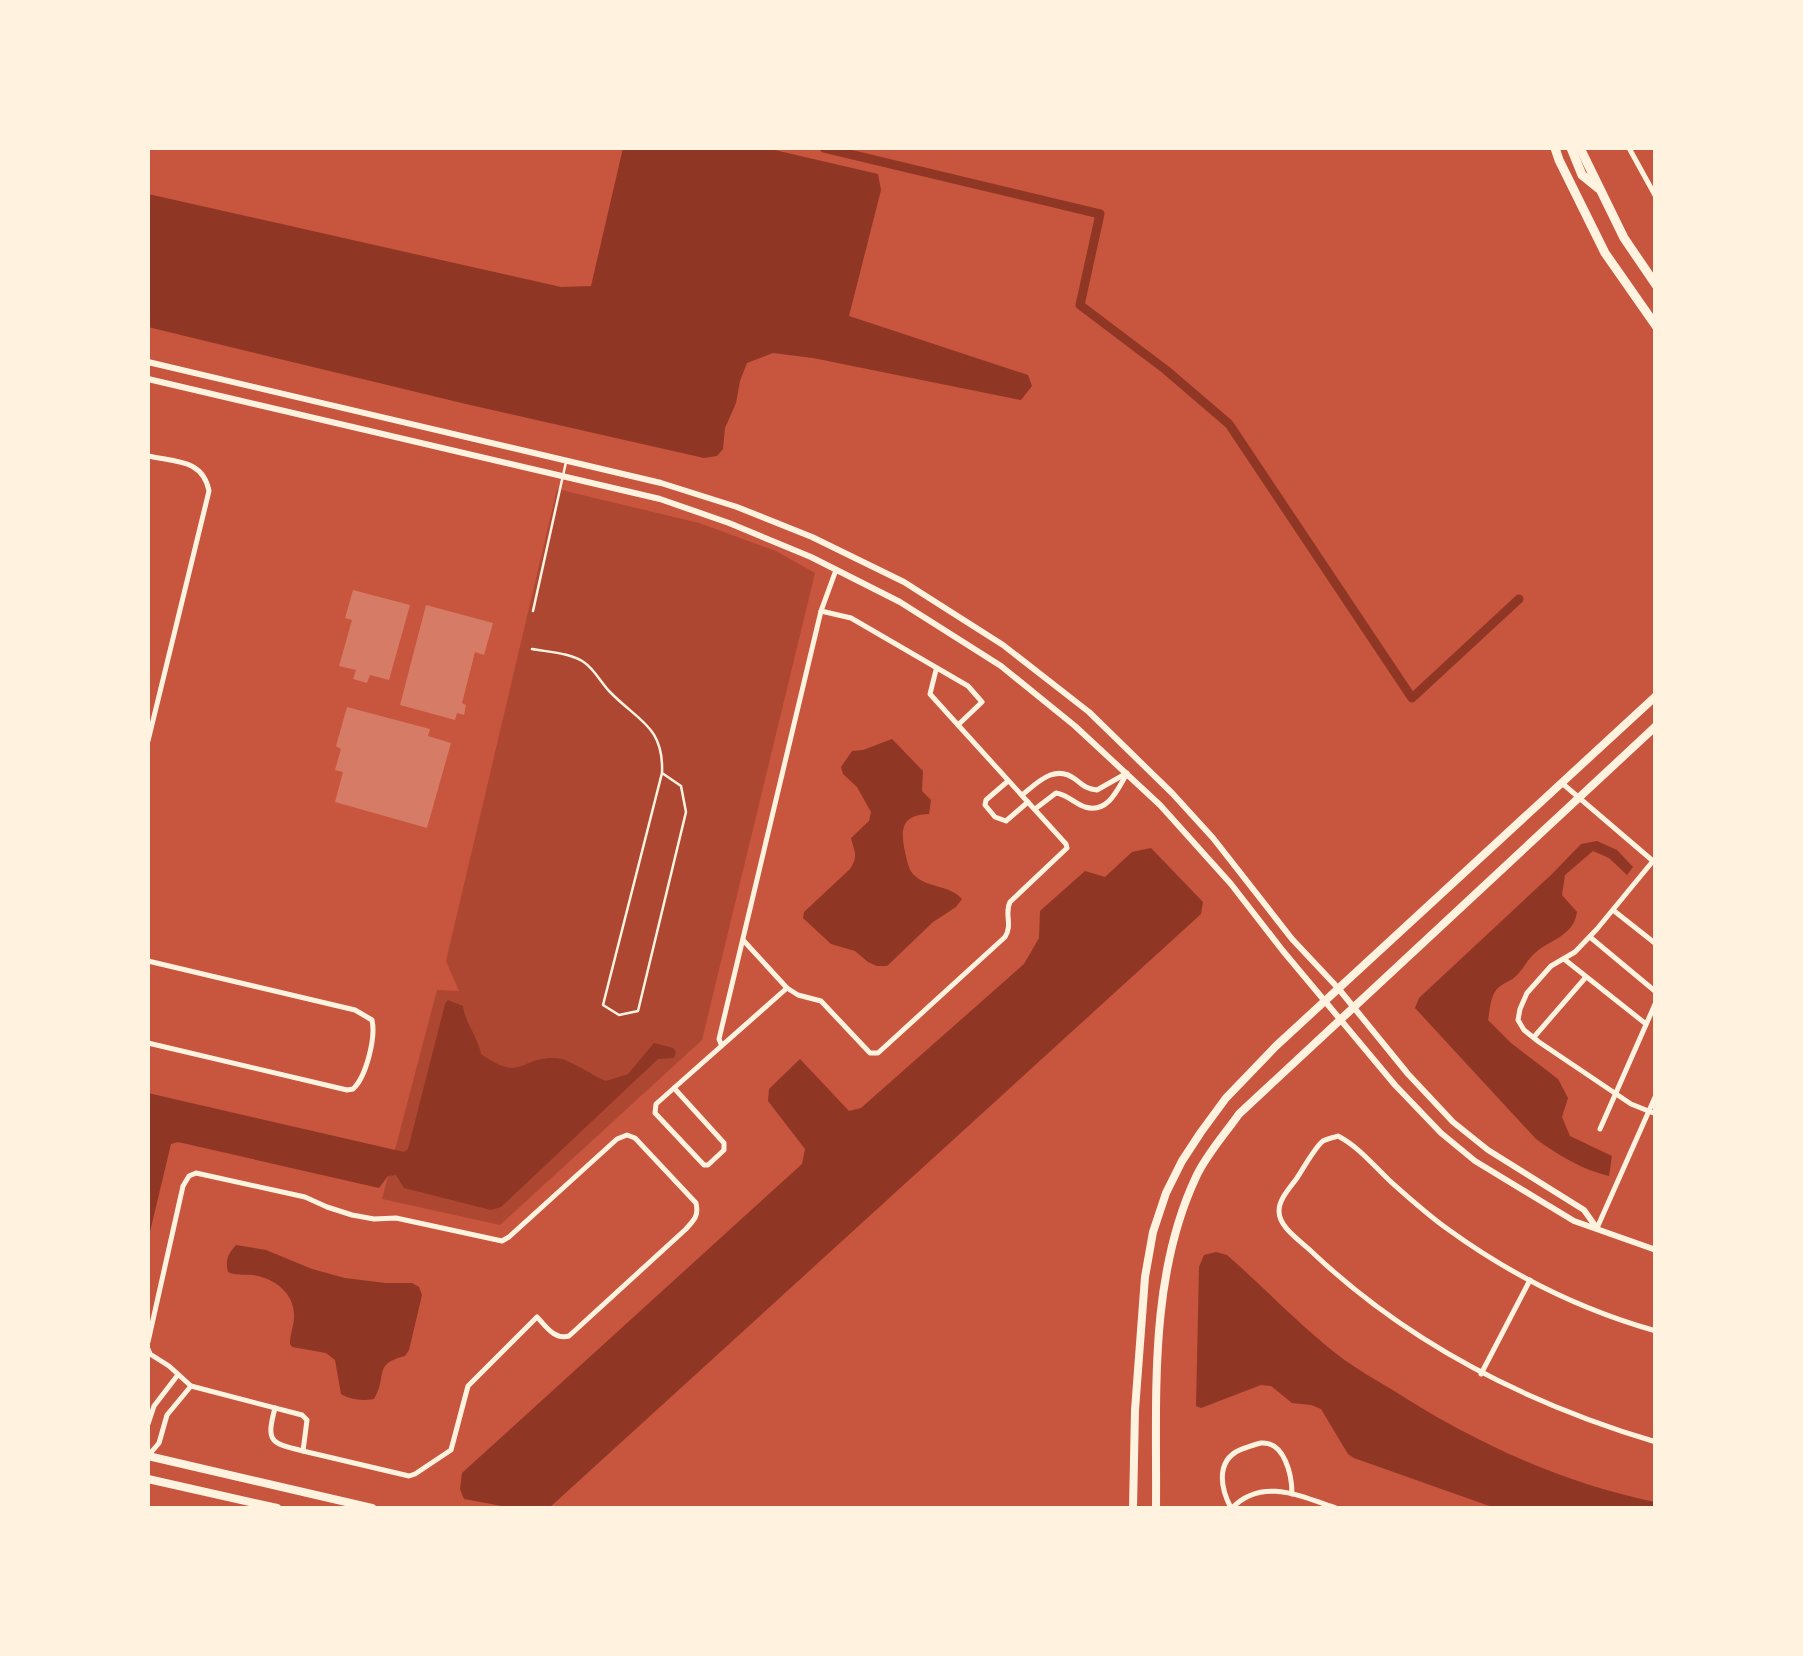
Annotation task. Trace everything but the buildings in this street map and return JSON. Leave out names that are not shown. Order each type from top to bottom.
[{"type":"highway","points":[[1555,148],[1606,252],[1656,326]]},
{"type":"highway","points":[[1572,148],[1582,175],[1600,190]]},
{"type":"highway","points":[[1580,148],[1624,238],[1656,285]]},
{"type":"main road","points":[[1133,1508],[1134,1410],[1144,1289],[1153,1232],[1182,1161],[1226,1098],[1324,1000],[1656,696]]},
{"type":"main road","points":[[1156,1508],[1164,1292],[1172,1242],[1198,1173],[1239,1114],[1656,726]]},
{"type":"main road","points":[[1144,1289],[1164,1292]]},
{"type":"main road","points":[[148,1457],[372,1508]]},
{"type":"main road","points":[[148,1480],[277,1508]]},
{"type":"street","points":[[1629,148],[1656,197]]},
{"type":"street","points":[[148,362],[661,483],[812,536],[904,582],[1006,647],[1089,712],[1213,838],[1292,939],[1454,1122],[1488,1150],[1584,1210],[1597,1228]]},
{"type":"street","points":[[148,380],[660,499],[810,556],[900,602],[1001,666],[1075,726],[1160,805],[1441,1133],[1476,1161],[1574,1221],[1656,1250]]},
{"type":"street","points":[[148,456],[198,467],[206,476],[209,491],[151,710],[148,741]]},
{"type":"street","points":[[721,1044],[719,1039],[821,611],[836,570]]},
{"type":"street","points":[[821,611],[851,618],[968,686],[982,702],[958,724]]},
{"type":"street","points":[[743,940],[786,988],[818,1000],[870,1052],[878,1053],[1005,936],[1010,924],[1010,902],[1067,848],[1066,844],[930,694],[936,668]]},
{"type":"street","points":[[1022,795],[1060,772],[1092,790],[1127,773]]},
{"type":"street","points":[[1035,809],[1056,792],[1086,807],[1104,805],[1127,773]]},
{"type":"street","points":[[1008,781],[986,800],[995,817],[1006,821],[1028,802]]},
{"type":"street","points":[[1562,784],[1654,862],[1590,936],[1551,966],[1527,993],[1518,1020],[1534,1038],[1616,1094],[1652,1113]]},
{"type":"street","points":[[1613,910],[1656,944]]},
{"type":"street","points":[[1590,936],[1656,992]]},
{"type":"street","points":[[1564,959],[1646,1024]]},
{"type":"street","points":[[148,961],[355,1010],[372,1020],[374,1029],[362,1078],[353,1089],[148,1042]]},
{"type":"street","points":[[1534,1038],[1586,977]]},
{"type":"street","points":[[674,1088],[724,1143],[724,1150],[708,1166],[654,1112],[656,1104],[786,988]]},
{"type":"street","points":[[1600,1129],[1656,1002]]},
{"type":"street","points":[[1597,1228],[1652,1113],[1656,1095]]},
{"type":"street","points":[[275,1408],[269,1431],[277,1444],[302,1451],[409,1476],[415,1474],[451,1450],[468,1386],[536,1316],[555,1336],[569,1336],[697,1218],[696,1204],[635,1138],[627,1136],[617,1139],[502,1240],[396,1218],[352,1215],[305,1197],[196,1173],[189,1176],[148,1346],[150,1354],[191,1386],[302,1415],[307,1420],[302,1451]]},
{"type":"street","points":[[1656,1331],[1624,1322],[1530,1280],[1449,1230],[1338,1136],[1322,1141],[1282,1200],[1282,1224],[1334,1274],[1398,1322],[1481,1374],[1552,1407],[1656,1442]]},
{"type":"street","points":[[1481,1374],[1530,1280]]},
{"type":"street","points":[[148,1424],[159,1399],[177,1375]]},
{"type":"street","points":[[148,1457],[159,1444],[167,1415],[191,1386]]},
{"type":"street","points":[[159,1399],[172,1408]]},
{"type":"street","points":[[1292,1494],[1290,1471],[1280,1452],[1271,1445],[1263,1442],[1232,1452],[1226,1461],[1224,1496],[1232,1508],[1245,1496],[1259,1491],[1292,1494],[1336,1508]]},
{"type":"lane","points":[[532,611],[567,460]]},
{"type":"lane","points":[[532,649],[584,661],[658,737],[663,754],[662,773],[604,1004],[619,1015],[638,1011],[686,812],[681,786],[662,773]]},
{"type":"shaded area","points":[[623,148],[766,148],[878,174],[881,190],[849,316],[1028,375],[1032,386],[1021,400],[773,353],[747,363],[725,428],[723,449],[717,456],[704,458],[148,327],[148,194],[561,287],[591,286]]},
{"type":"shaded area","points":[[557,489],[699,523],[776,551],[815,573],[702,1040],[500,1225],[382,1199],[437,990],[459,991],[446,961]]},
{"type":"shaded area","points":[[892,739],[923,771],[922,791],[931,800],[929,814],[908,820],[903,830],[910,869],[919,879],[962,899],[887,966],[877,966],[855,951],[831,944],[803,918],[804,912],[850,869],[855,857],[851,838],[869,821],[871,812],[841,767],[852,751]]},
{"type":"shaded area","points":[[1597,841],[1617,850],[1633,867],[1627,875],[1609,858],[1593,851],[1565,875],[1562,895],[1577,912],[1575,921],[1497,989],[1488,1020],[1558,1079],[1568,1098],[1562,1117],[1570,1136],[1612,1156],[1609,1176],[1571,1161],[1536,1139],[1415,1008],[1419,998],[1581,844]]},
{"type":"shaded area","points":[[1151,848],[1203,902],[1201,914],[549,1508],[513,1508],[464,1499],[460,1489],[462,1473],[802,1164],[805,1149],[768,1101],[769,1089],[800,1059],[849,1111],[861,1108],[1024,964],[1039,938],[1040,911],[1085,871],[1105,877],[1132,852]]},
{"type":"shaded area","points":[[448,1000],[463,1006],[481,1054],[505,1067],[561,1059],[606,1081],[628,1074],[654,1043],[676,1052],[674,1058],[658,1059],[501,1207],[491,1210],[404,1188],[396,1175],[388,1176],[379,1188],[178,1142],[171,1144],[148,1240],[148,1093],[404,1152],[408,1149]]},
{"type":"shaded area","points":[[236,1245],[266,1250],[345,1278],[412,1283],[419,1287],[422,1295],[409,1350],[384,1367],[374,1399],[357,1400],[341,1394],[335,1360],[326,1353],[292,1347],[292,1302],[283,1289],[269,1280],[228,1272],[228,1257]]},
{"type":"shaded area","points":[[1204,1255],[1227,1255],[1346,1361],[1422,1408],[1518,1458],[1585,1483],[1655,1502],[1655,1508],[1495,1508],[1354,1458],[1321,1409],[1292,1403],[1271,1386],[1261,1385],[1201,1408],[1196,1406],[1199,1267]]},
{"type":"waterway","points":[[824,148],[1100,214],[1080,305],[1229,424],[1412,698],[1519,599]]}]
